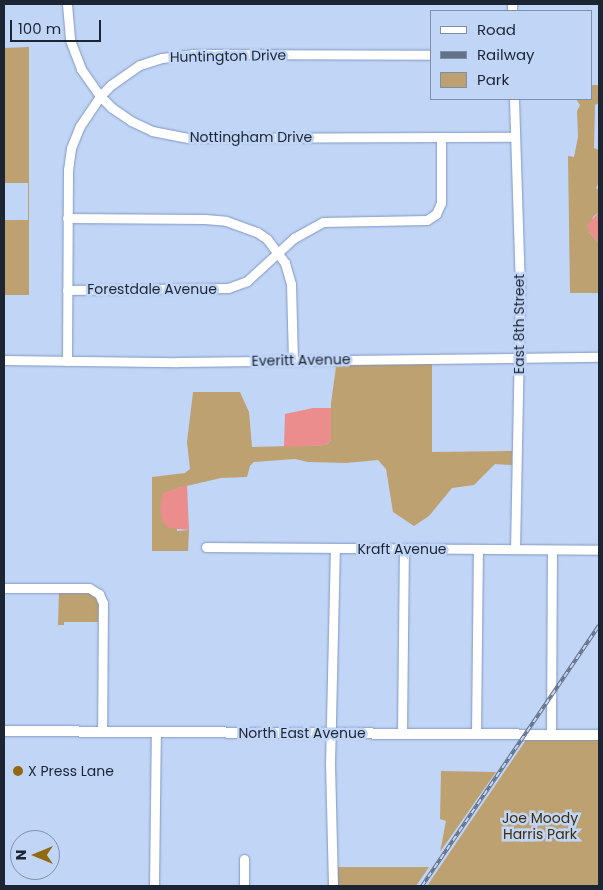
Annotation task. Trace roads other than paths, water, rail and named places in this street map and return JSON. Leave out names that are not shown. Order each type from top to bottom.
[{"type":"main road","name":"North East Avenue","points":[[4,731],[599,735]]},
{"type":"street","name":"Nottingham Drive","points":[[66,4],[70,40],[81,69],[100,96],[112,108],[131,121],[152,131],[190,138],[515,137]]},
{"type":"street","name":"Huntington Drive","points":[[67,361],[67,218],[68,170],[71,148],[86,115],[111,85],[140,65],[162,58],[193,54],[430,55]]},
{"type":"street","name":"East 8th Street","points":[[514,100],[520,290],[515,549]]},
{"type":"street","name":"Forestdale Avenue","points":[[66,290],[228,288],[247,281],[294,238],[323,222],[427,220],[436,214],[440,204],[441,138]]},
{"type":"street","points":[[67,218],[226,221],[257,232],[266,238],[278,252],[285,263],[291,284],[293,360]]},
{"type":"street","name":"Everitt Avenue","points":[[4,360],[599,357]]},
{"type":"street","name":"Kraft Avenue","points":[[206,547],[599,550]]},
{"type":"street","points":[[333,886],[330,765],[335,549]]},
{"type":"street","points":[[402,733],[404,549]]},
{"type":"street","points":[[476,734],[478,549]]},
{"type":"street","points":[[551,734],[552,550]]},
{"type":"street","points":[[4,588],[89,588],[98,594],[103,603],[102,732]]},
{"type":"street","points":[[154,886],[156,732]]},
{"type":"street","points":[[244,860],[244,886]]},
{"type":"railway","points":[[422,886],[599,626]]},
{"type":"place","name":"X Press Lane","points":[[18,771]]},
{"type":"park label","name":"Joe Moody Harris Park","points":[[540,826]]}]
